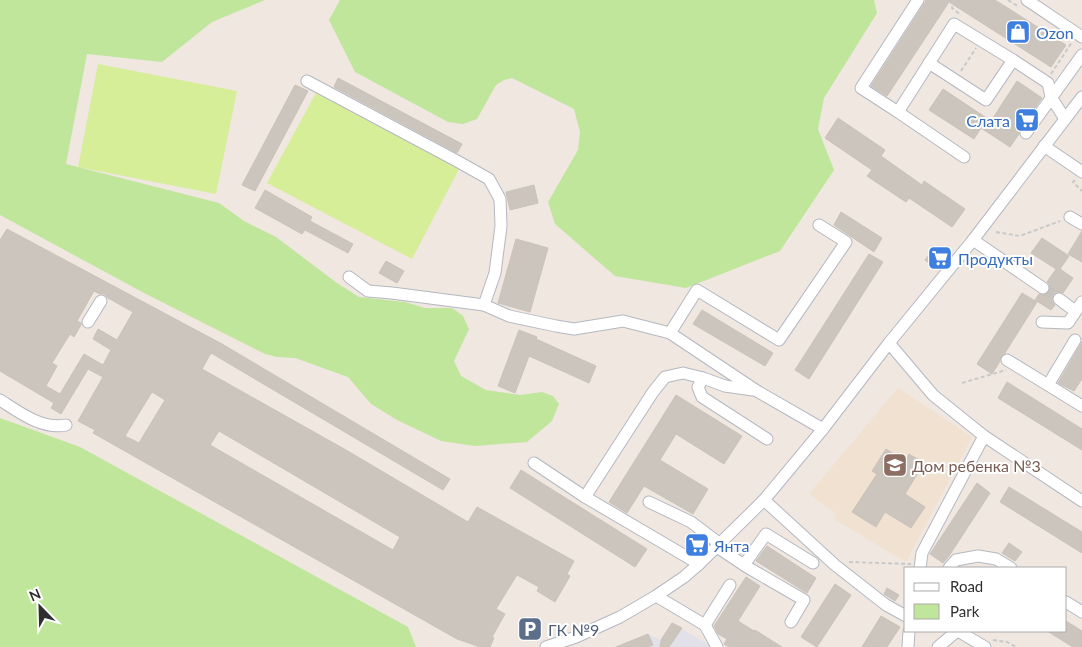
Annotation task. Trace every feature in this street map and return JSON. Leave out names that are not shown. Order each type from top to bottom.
[{"type":"street","points":[[918,0],[861,88],[964,157]]},
{"type":"street","points":[[1026,5],[1077,39]]},
{"type":"street","points":[[898,112],[954,24],[1048,83],[1051,97],[1065,119]]},
{"type":"street","points":[[1026,133],[1082,55]]},
{"type":"street","points":[[929,63],[986,100],[1013,60]]},
{"type":"street","points":[[307,81],[449,156],[488,179],[500,199],[501,226],[495,274],[484,306]]},
{"type":"street","points":[[546,647],[576,637],[620,617],[656,596],[699,564],[764,500],[823,429],[973,240],[1082,97]]},
{"type":"street","points":[[1044,146],[1082,172]]},
{"type":"street","points":[[1070,216],[1082,224]]},
{"type":"street","points":[[670,333],[697,290],[780,340],[846,242],[820,225]]},
{"type":"street","points":[[973,240],[1043,288]]},
{"type":"street","points":[[349,277],[368,291],[392,292],[484,306],[509,316],[556,326],[574,329],[624,321],[670,333],[757,391],[823,429]]},
{"type":"street","points":[[1042,322],[1068,323],[1079,307],[1059,299]]},
{"type":"street","points":[[88,322],[101,301]]},
{"type":"street","points":[[1048,386],[1075,340]]},
{"type":"street","points":[[889,344],[933,395],[984,436],[1082,501]]},
{"type":"street","points":[[1007,360],[1082,406]]},
{"type":"street","points":[[585,497],[653,392],[665,377],[683,373],[724,386],[757,391]]},
{"type":"street","points":[[703,378],[698,387],[702,397],[767,439]]},
{"type":"street","points":[[0,400],[30,418],[56,427],[66,425]]},
{"type":"street","points":[[920,566],[922,553],[984,436]]},
{"type":"street","points":[[534,463],[585,497],[699,564]]},
{"type":"street","points":[[764,500],[831,562],[886,606],[904,615]]},
{"type":"street","points":[[649,502],[691,522],[744,565],[804,600],[791,622]]},
{"type":"street","points":[[744,565],[766,534],[813,563]]},
{"type":"street","points":[[950,567],[956,560],[978,556],[996,559],[1010,567]]},
{"type":"street","points":[[705,626],[730,585]]},
{"type":"street","points":[[656,596],[705,626],[717,647]]},
{"type":"street","points":[[1067,603],[1082,612]]},
{"type":"street","points":[[908,647],[909,632]]},
{"type":"street","points":[[938,647],[957,632]]},
{"type":"street","points":[[960,632],[988,643]]},
{"type":"path","points":[[1008,0],[1026,5]]},
{"type":"path","points":[[1051,74],[1077,39]]},
{"type":"path","points":[[955,80],[981,40]]},
{"type":"path","points":[[996,232],[1020,236],[1070,216]]},
{"type":"path","points":[[962,383],[1018,367]]},
{"type":"path","points":[[831,562],[920,566]]},
{"type":"path","points":[[988,643],[1008,642],[1016,647]]},
{"type":"shaded area","name":"Дом ребенка №3","points":[[898,388],[972,437],[906,562],[834,519],[837,514],[809,494]]},
{"type":"shaded area","points":[[672,623],[713,647],[614,647],[648,634],[661,640]]},
{"type":"green space","points":[[0,0],[265,0],[212,22],[162,62],[87,54],[66,164],[219,203],[244,221],[276,237],[337,283],[359,297],[405,302],[425,308],[452,308],[463,316],[469,329],[454,361],[461,376],[486,390],[520,395],[542,392],[553,396],[559,404],[552,421],[527,442],[475,446],[441,441],[397,420],[371,404],[348,377],[295,358],[265,354],[144,293],[0,215]]},
{"type":"green space","points":[[340,0],[874,0],[877,13],[824,98],[818,129],[834,170],[780,251],[686,288],[615,276],[555,224],[548,202],[578,150],[580,132],[574,109],[512,78],[496,85],[477,119],[463,124],[448,122],[355,72],[329,20]]},
{"type":"green space","points":[[98,64],[237,91],[216,194],[78,167]]},
{"type":"green space","points":[[316,93],[459,169],[412,259],[267,183]]},
{"type":"green space","points":[[0,418],[80,447],[408,627],[416,647],[0,647]]},
{"type":"building","points":[[926,0],[995,0],[1066,45],[1051,67],[949,2],[887,96],[871,86]]},
{"type":"building","points":[[338,78],[462,144],[457,153],[334,87]]},
{"type":"building","points":[[1017,81],[1042,98],[1010,147],[981,128],[974,139],[929,110],[943,89],[991,121]]},
{"type":"building","points":[[295,85],[308,91],[255,191],[242,185]]},
{"type":"building","points":[[838,118],[885,150],[881,156],[922,185],[924,181],[965,209],[952,227],[909,198],[906,202],[867,176],[872,170],[825,138]]},
{"type":"building","points":[[534,185],[538,203],[510,210],[506,192]]},
{"type":"building","points":[[265,190],[312,217],[310,221],[353,244],[348,253],[305,230],[302,234],[255,208]]},
{"type":"building","points":[[841,212],[882,238],[874,252],[834,225]]},
{"type":"building","points":[[7,229],[222,344],[450,479],[443,490],[211,353],[202,369],[346,450],[468,522],[477,507],[574,561],[567,574],[570,576],[555,602],[537,591],[539,587],[517,575],[496,609],[505,614],[492,637],[494,638],[490,647],[480,647],[457,639],[93,433],[95,430],[78,421],[103,377],[88,369],[61,414],[51,408],[54,403],[0,371],[0,240]],"holes":[[[94,291],[104,294],[133,312],[117,340],[98,329],[93,339],[111,350],[103,365],[84,354],[60,394],[46,386],[57,366],[52,363],[70,334],[74,337],[81,325],[77,321]],[[152,392],[165,400],[139,443],[125,436]],[[219,431],[400,537],[393,550],[210,445]]]},
{"type":"building","points":[[1082,231],[1082,262],[1068,254]]},
{"type":"building","points":[[1042,238],[1069,256],[1060,269],[1073,278],[1063,293],[1057,292],[1053,295],[1052,301],[1055,305],[1051,310],[1035,300],[1039,294],[1046,295],[1049,292],[1050,285],[1047,282],[1056,269],[1031,253]]},
{"type":"building","points":[[516,239],[548,248],[530,312],[498,303]]},
{"type":"building","points":[[936,246],[945,252],[933,266],[925,260]]},
{"type":"building","points":[[869,254],[883,262],[809,379],[795,370]]},
{"type":"building","points":[[386,261],[404,271],[397,283],[379,273]]},
{"type":"building","points":[[1022,293],[1037,302],[1005,353],[1001,356],[992,374],[977,364]]},
{"type":"building","points":[[702,310],[773,353],[765,366],[693,324]]},
{"type":"building","points":[[519,330],[596,366],[589,383],[529,356],[515,393],[498,386]]},
{"type":"building","points":[[1082,342],[1082,379],[1074,391],[1058,383]]},
{"type":"building","points":[[1007,382],[1082,429],[1082,450],[998,398]]},
{"type":"building","points":[[676,395],[742,436],[724,464],[676,434],[660,460],[708,489],[693,514],[644,486],[627,513],[609,502]]},
{"type":"building","points":[[886,449],[905,461],[909,454],[924,463],[905,494],[925,507],[911,528],[885,512],[876,527],[852,512],[877,474],[872,471]]},
{"type":"building","points":[[521,470],[647,549],[635,567],[510,488]]},
{"type":"building","points":[[977,483],[990,493],[943,563],[930,554]]},
{"type":"building","points":[[1009,487],[1082,532],[1082,553],[1000,502]]},
{"type":"building","points":[[694,534],[702,542],[691,550],[685,541]]},
{"type":"building","points":[[1009,543],[1022,552],[1015,561],[1002,553]]},
{"type":"building","points":[[767,546],[816,578],[807,593],[756,561]]},
{"type":"building","points":[[746,577],[760,586],[738,621],[782,647],[729,647],[724,644],[727,639],[718,634],[714,626]]},
{"type":"building","points":[[835,584],[851,595],[817,647],[801,637]]},
{"type":"building","points":[[887,588],[899,595],[895,601],[884,594]]},
{"type":"building","points":[[881,616],[900,627],[887,647],[862,647]]},
{"type":"building","points":[[1067,622],[1082,631],[1082,647],[1073,647],[1049,632],[1067,632]]},
{"type":"building","points":[[672,623],[682,628],[669,647],[660,647],[661,640]]},
{"type":"building","points":[[648,634],[653,645],[647,647],[616,647]]},
{"type":"tunnel","points":[[1043,288],[1059,299]]},
{"type":"place","name":"Ozon","points":[[1018,32]]},
{"type":"place","name":"Слата","points":[[1027,120]]},
{"type":"place","name":"Продукты","points":[[940,258]]},
{"type":"place","name":"Дом ребенка №3","points":[[895,465]]},
{"type":"place","name":"Янта","points":[[697,545]]},
{"type":"place","name":"ГК №9","points":[[530,629]]}]
